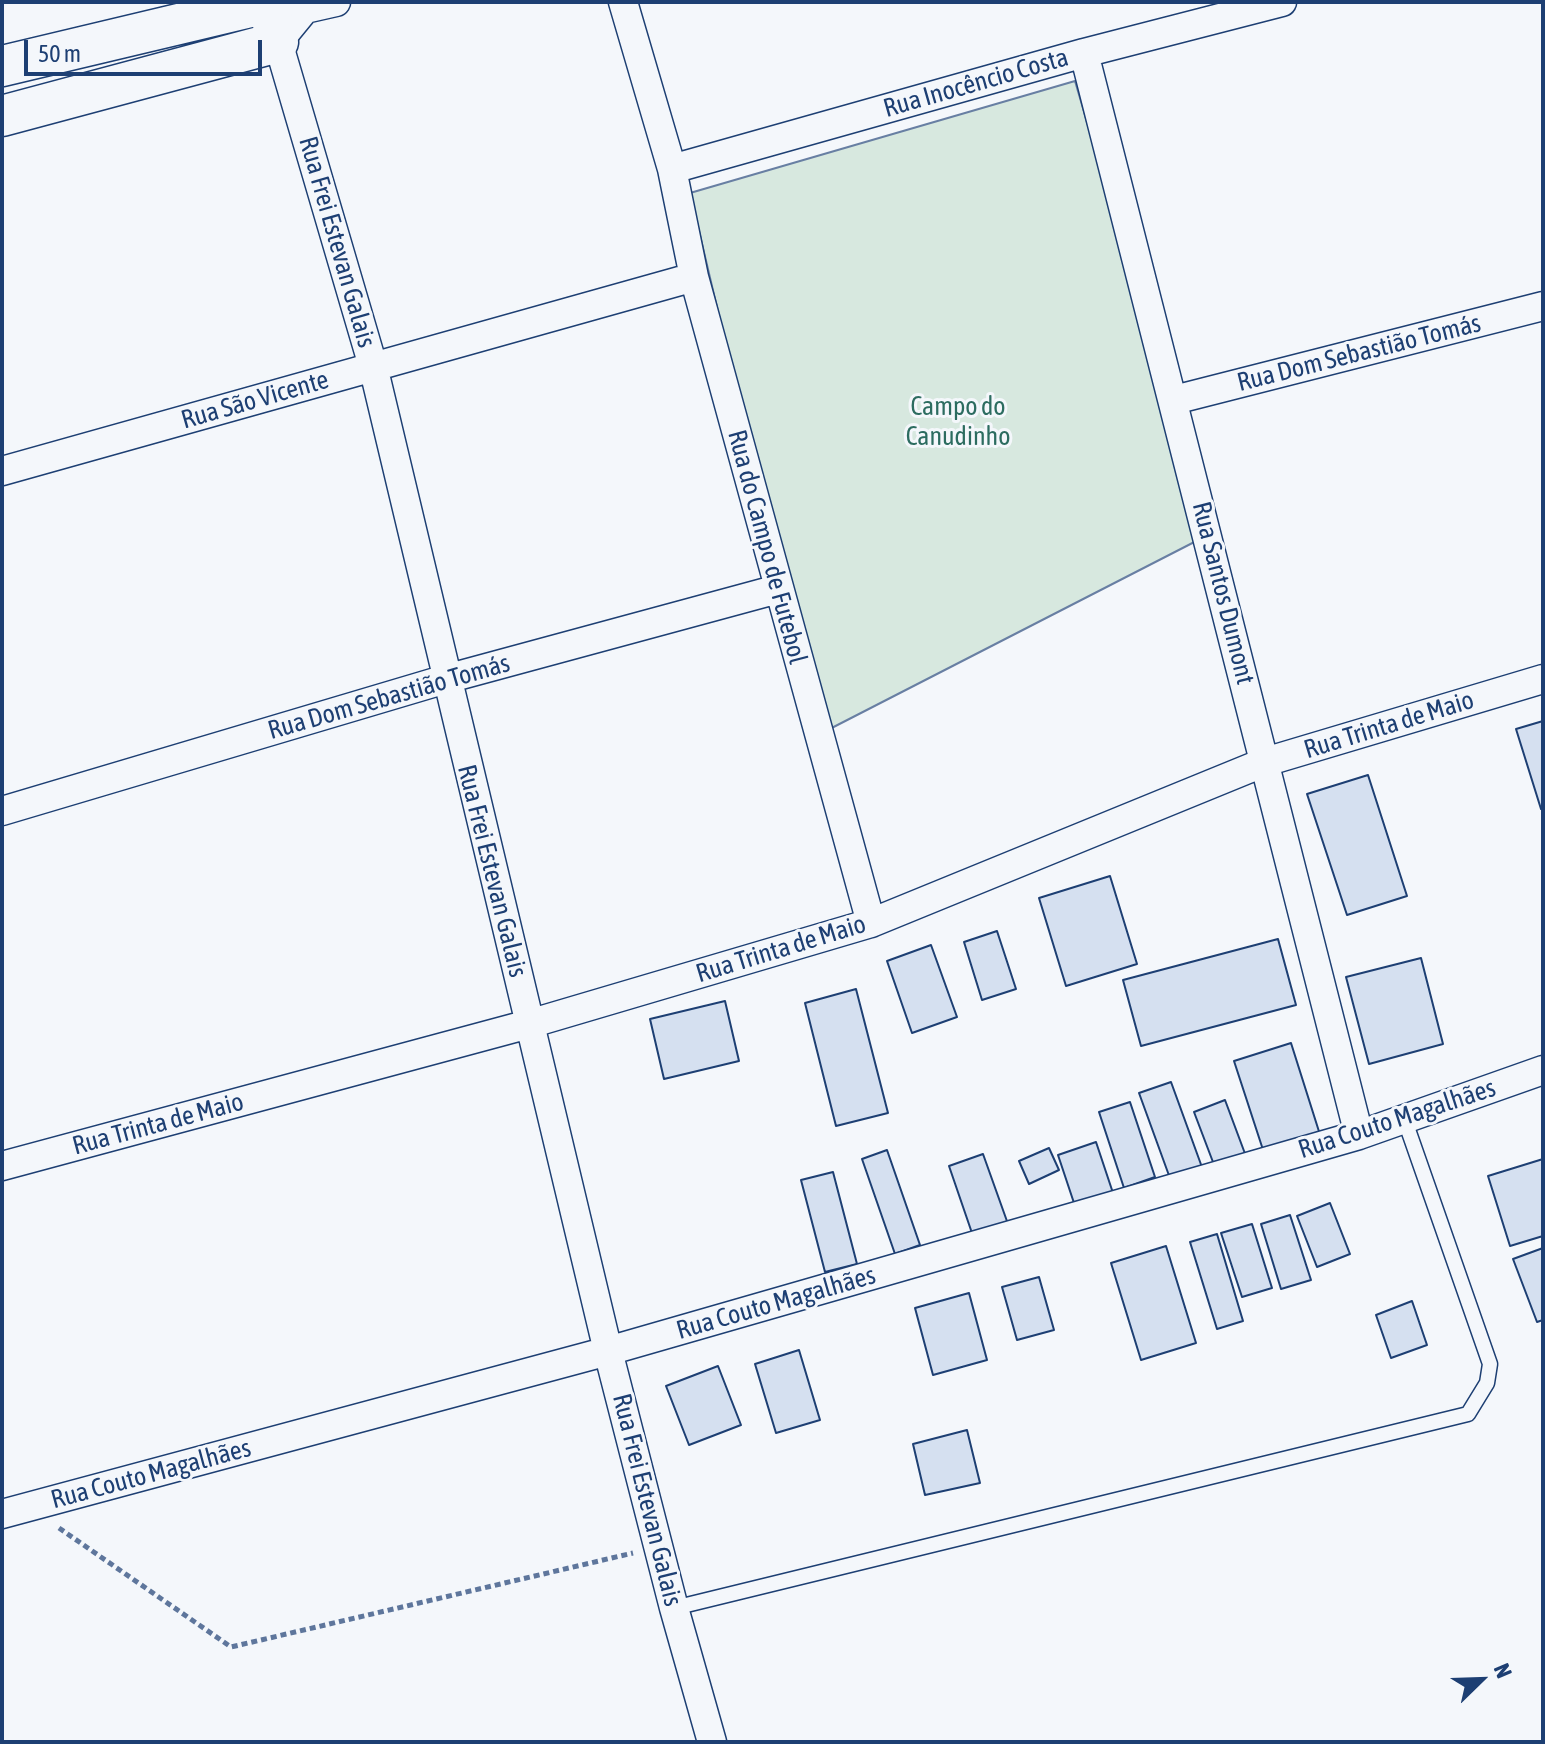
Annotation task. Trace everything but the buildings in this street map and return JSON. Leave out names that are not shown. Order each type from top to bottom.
[{"type":"street","points":[[2,66],[280,4],[336,2]]},
{"type":"street","name":"Rua do Campo de Futebol","points":[[623,2],[672,169],[694,277],[871,923]]},
{"type":"street","name":"Rua Inocêncio Costa","points":[[672,169],[1084,53],[1282,2]]},
{"type":"street","name":"Rua Frei Estevan Galais","points":[[280,4],[278,42],[373,366],[608,1351],[712,1742]]},
{"type":"street","points":[[2,116],[278,42]]},
{"type":"street","name":"Rua Santos Dumont","points":[[1084,53],[1359,1135]]},
{"type":"street","name":"Rua São Vicente","points":[[2,471],[694,277]]},
{"type":"street","name":"Rua Dom Sebastião Tomás","points":[[1174,400],[1543,306]]},
{"type":"street","name":"Rua Dom Sebastião Tomás","points":[[2,811],[446,679],[778,589]]},
{"type":"street","name":"Rua Trinta de Maio","points":[[2,1166],[529,1024],[871,923],[1265,762],[1543,679]]},
{"type":"street","name":"Rua Couto Magalhães","points":[[15,1510],[608,1351],[1359,1135],[1543,1070]]},
{"type":"lane","points":[[674,1608],[1468,1414],[1487,1383],[1490,1364],[1404,1118]]},
{"type":"path","points":[[15,1510],[231,1647],[658,1548]]},
{"type":"green space","name":"Campo do Canudinho","points":[[1075,81],[1208,535],[818,735],[690,193]]}]
